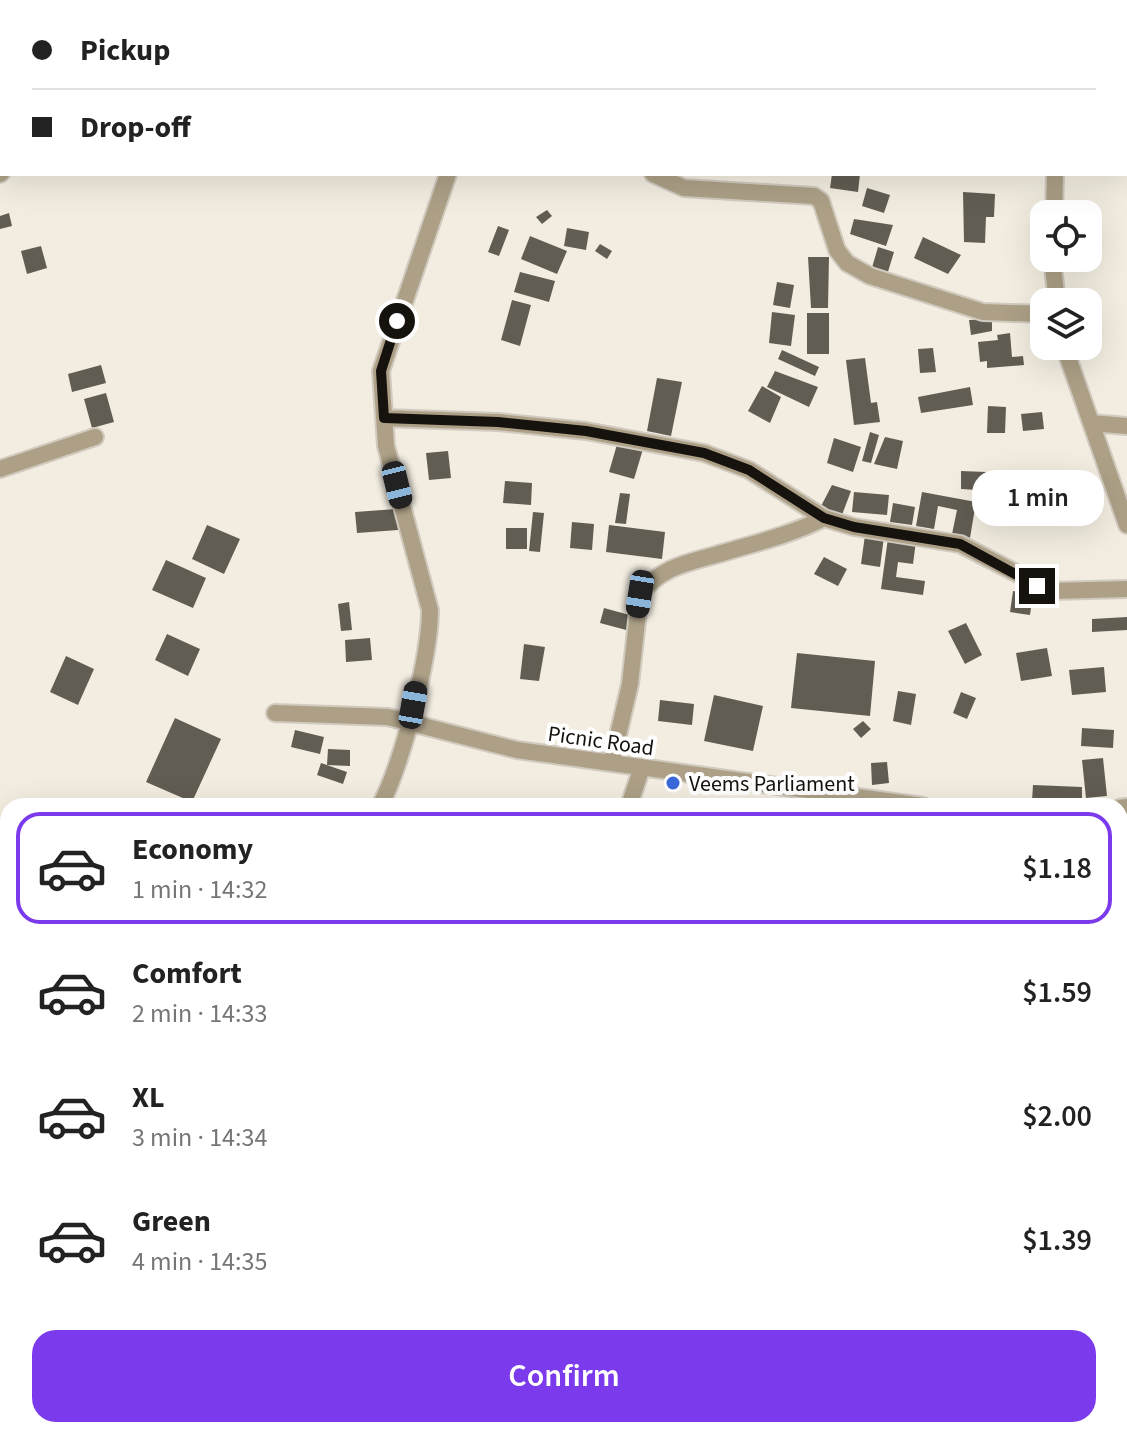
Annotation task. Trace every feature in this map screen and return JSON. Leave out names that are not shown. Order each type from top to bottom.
[{"type":"street","points":[[383,798],[410,722],[430,632],[430,610],[386,446],[381,371],[447,176]]},
{"type":"street","points":[[657,176],[684,188],[814,196],[821,201],[828,231],[837,250],[847,263],[870,276],[983,312],[1030,314]]},
{"type":"street","points":[[1054,200],[1055,176]]},
{"type":"street","points":[[1069,360],[1127,525]]},
{"type":"street","points":[[384,418],[498,422],[586,431],[704,453],[749,470],[824,518],[854,527],[960,544],[1051,591],[1127,589]]},
{"type":"street","points":[[1091,423],[1127,426]]},
{"type":"street","points":[[0,469],[95,437]]},
{"type":"street","points":[[612,761],[630,684],[640,594],[648,583],[673,567],[804,528],[824,518]]},
{"type":"street","name":"Picnic Road","points":[[275,713],[388,717],[517,750],[860,798]]},
{"type":"street","points":[[632,798],[642,767]]},
{"type":"building","points":[[832,176],[860,176],[858,192],[830,188]]},
{"type":"building","points":[[867,188],[890,195],[884,213],[862,206]]},
{"type":"building","points":[[963,192],[995,194],[994,217],[986,217],[985,243],[964,242]]},
{"type":"building","points":[[547,210],[552,216],[542,224],[536,217]]},
{"type":"building","points":[[9,213],[12,226],[0,229],[0,216]]},
{"type":"building","points":[[854,219],[893,225],[886,246],[850,234]]},
{"type":"building","points":[[498,226],[509,230],[499,256],[488,252]]},
{"type":"building","points":[[567,228],[589,232],[586,250],[564,246]]},
{"type":"building","points":[[530,236],[567,251],[557,274],[521,259]]},
{"type":"building","points":[[923,237],[961,255],[948,274],[914,258]]},
{"type":"building","points":[[600,244],[612,251],[607,259],[595,251]]},
{"type":"building","points":[[41,246],[47,268],[27,274],[21,251]]},
{"type":"building","points":[[878,247],[894,252],[887,275],[871,271]]},
{"type":"building","points":[[808,257],[829,257],[828,308],[811,308]]},
{"type":"building","points":[[520,272],[555,281],[549,302],[514,292]]},
{"type":"building","points":[[777,282],[794,285],[790,308],[773,305]]},
{"type":"building","points":[[512,300],[531,305],[520,346],[501,340]]},
{"type":"building","points":[[772,312],[795,315],[791,346],[769,343]]},
{"type":"building","points":[[807,313],[829,313],[829,354],[807,354]]},
{"type":"building","points":[[992,319],[992,331],[971,335],[969,320]]},
{"type":"building","points":[[1010,333],[1012,357],[1023,356],[1024,365],[987,368],[987,361],[980,362],[978,342],[998,340],[997,335]]},
{"type":"building","points":[[933,348],[936,372],[920,373],[918,349]]},
{"type":"building","points":[[782,350],[819,367],[815,376],[778,359]]},
{"type":"building","points":[[865,358],[871,403],[877,402],[880,422],[854,425],[846,360]]},
{"type":"building","points":[[101,365],[106,383],[72,392],[68,374]]},
{"type":"building","points":[[775,371],[818,387],[809,407],[767,387]]},
{"type":"building","points":[[657,378],[682,382],[671,436],[647,431]]},
{"type":"building","points":[[762,386],[781,397],[770,423],[748,411]]},
{"type":"building","points":[[970,387],[973,405],[921,413],[918,397]]},
{"type":"building","points":[[106,393],[114,422],[92,428],[84,399]]},
{"type":"building","points":[[988,406],[1006,407],[1005,433],[987,433]]},
{"type":"building","points":[[1042,412],[1044,429],[1023,431],[1021,414]]},
{"type":"building","points":[[870,432],[879,435],[871,463],[862,461]]},
{"type":"building","points":[[885,437],[903,441],[897,469],[874,464]]},
{"type":"building","points":[[834,438],[861,447],[853,472],[827,463]]},
{"type":"building","points":[[618,441],[643,449],[634,479],[609,472]]},
{"type":"building","points":[[448,451],[451,478],[429,480],[426,453]]},
{"type":"building","points":[[961,471],[1011,473],[1010,492],[961,489]]},
{"type":"building","points":[[1034,479],[1052,480],[1051,500],[1033,500]]},
{"type":"building","points":[[505,481],[532,483],[531,505],[503,503]]},
{"type":"building","points":[[832,485],[851,491],[842,515],[820,508]]},
{"type":"building","points":[[854,492],[889,495],[887,515],[852,512]]},
{"type":"building","points":[[922,492],[976,502],[970,538],[952,534],[957,510],[938,506],[934,529],[916,526]]},
{"type":"building","points":[[620,493],[630,494],[626,524],[615,523]]},
{"type":"building","points":[[893,503],[915,507],[912,525],[890,522]]},
{"type":"building","points":[[396,509],[398,530],[357,533],[355,512]]},
{"type":"building","points":[[533,512],[544,513],[540,552],[529,551]]},
{"type":"building","points":[[572,522],[594,524],[592,550],[570,548]]},
{"type":"building","points":[[207,525],[240,539],[224,574],[192,559]]},
{"type":"building","points":[[609,525],[665,532],[662,559],[606,552]]},
{"type":"building","points":[[506,528],[527,528],[527,549],[506,549]]},
{"type":"building","points":[[865,535],[884,537],[880,567],[861,564]]},
{"type":"building","points":[[888,538],[916,541],[913,564],[898,562],[896,577],[925,581],[923,595],[881,589]]},
{"type":"building","points":[[824,557],[847,569],[838,586],[814,574]]},
{"type":"building","points":[[166,560],[206,578],[193,608],[152,590]]},
{"type":"building","points":[[1013,591],[1033,594],[1030,615],[1010,612]]},
{"type":"building","points":[[349,602],[352,630],[341,631],[338,604]]},
{"type":"building","points":[[604,608],[633,616],[630,631],[600,623]]},
{"type":"building","points":[[1127,617],[1127,630],[1092,632],[1092,619]]},
{"type":"building","points":[[966,623],[982,655],[965,664],[948,631]]},
{"type":"building","points":[[167,634],[200,649],[188,676],[155,660]]},
{"type":"building","points":[[370,638],[372,660],[346,662],[345,640]]},
{"type":"building","points":[[524,644],[545,647],[539,681],[520,679]]},
{"type":"building","points":[[1047,648],[1052,676],[1021,681],[1016,653]]},
{"type":"building","points":[[797,653],[875,661],[870,716],[791,708]]},
{"type":"building","points":[[66,656],[94,669],[78,705],[50,692]]},
{"type":"building","points":[[1104,667],[1106,692],[1072,695],[1069,670]]},
{"type":"building","points":[[898,691],[916,694],[911,725],[893,721]]},
{"type":"building","points":[[961,692],[976,698],[967,719],[953,713]]},
{"type":"building","points":[[714,695],[763,706],[753,751],[704,741]]},
{"type":"building","points":[[660,700],[694,704],[692,725],[658,721]]},
{"type":"building","points":[[175,718],[221,739],[194,798],[183,798],[146,782]]},
{"type":"building","points":[[863,721],[871,729],[861,738],[853,729]]},
{"type":"building","points":[[1082,728],[1114,730],[1113,748],[1081,746]]},
{"type":"building","points":[[295,730],[324,737],[320,754],[291,747]]},
{"type":"building","points":[[328,749],[350,750],[350,766],[327,765]]},
{"type":"building","points":[[1103,758],[1107,796],[1086,798],[1082,760]]},
{"type":"building","points":[[887,762],[889,783],[872,785],[871,763]]},
{"type":"building","points":[[321,763],[347,772],[343,784],[317,775]]},
{"type":"building","points":[[1033,785],[1082,787],[1082,798],[1032,798]]},
{"type":"place","name":"Veems Parliament","points":[[673,783]]},
{"type":"route","points":[[397,321],[381,371],[384,418],[498,422],[586,431],[704,453],[749,470],[824,518],[854,527],[960,544],[980,552],[1037,586]]}]
